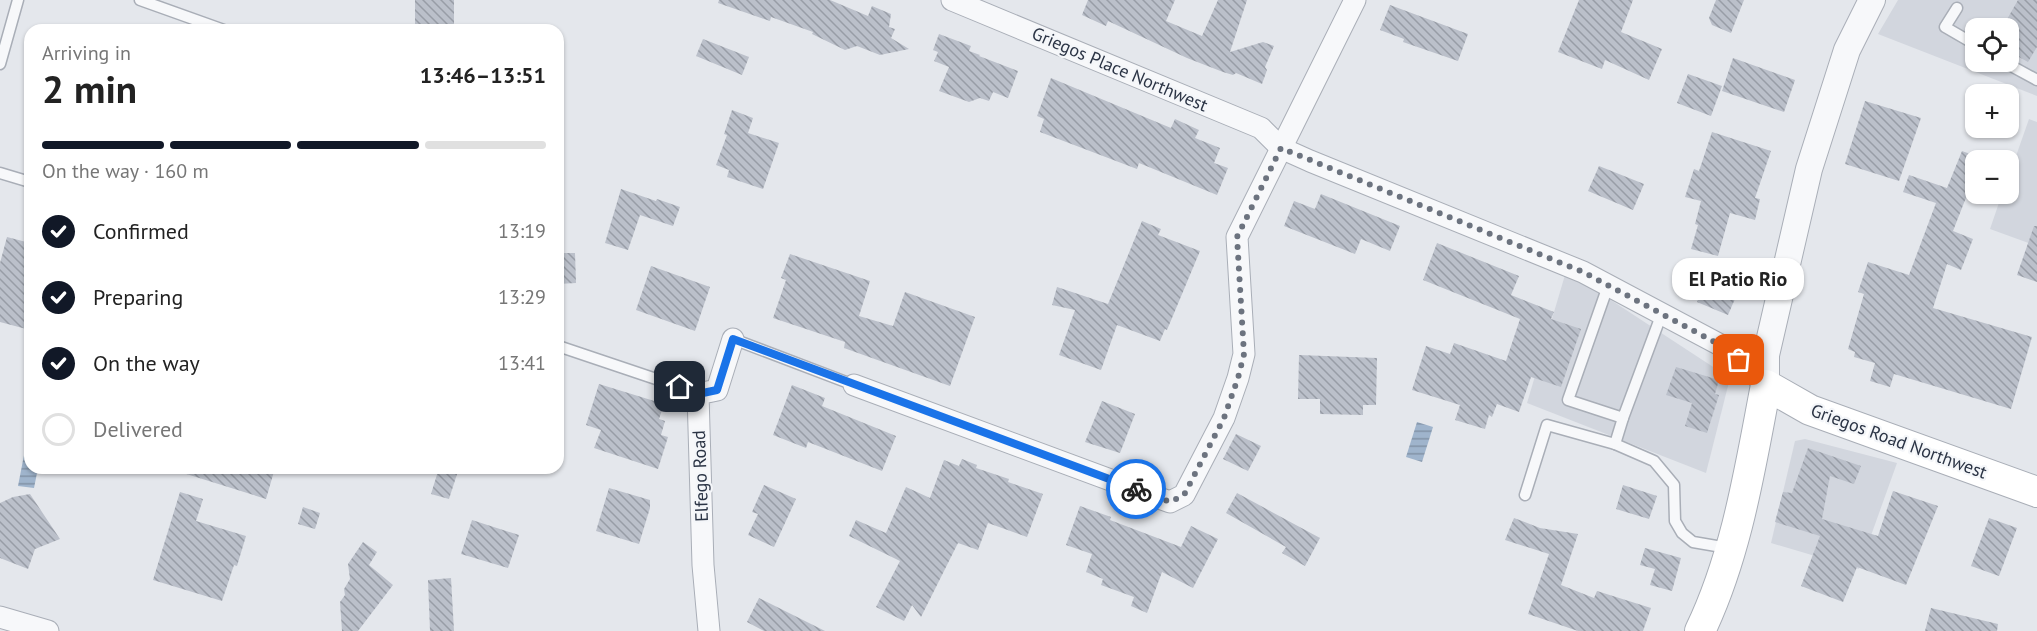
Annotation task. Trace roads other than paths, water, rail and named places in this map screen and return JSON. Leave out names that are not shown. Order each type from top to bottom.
[{"type":"main road","name":"Griegos Road Northwest","points":[[1766,385],[1810,410],[2037,492]]},
{"type":"main road","points":[[1700,631],[1732,549],[1745,497],[1766,385]]},
{"type":"street","name":"Griegos Place Northwest","points":[[952,0],[1261,128],[1281,148]]},
{"type":"street","points":[[854,385],[1170,502],[1184,495],[1224,418],[1244,354],[1237,237],[1355,0]]},
{"type":"street","points":[[1766,385],[1766,355],[1809,169],[1847,50],[1872,0]]},
{"type":"street","name":"Griegos Road Northwest","points":[[1281,148],[1583,272],[1726,348],[1766,385]]},
{"type":"street","points":[[698,394],[717,390],[733,339]]},
{"type":"street","name":"Elfego Road","points":[[698,394],[703,565],[709,631]]},
{"type":"street","points":[[0,617],[48,631]]},
{"type":"lane","points":[[0,64],[18,0]]},
{"type":"lane","points":[[140,0],[207,24]]},
{"type":"lane","points":[[1957,8],[1945,27],[1965,39]]},
{"type":"lane","points":[[2019,70],[2037,80]]},
{"type":"lane","points":[[0,173],[24,180]]},
{"type":"lane","points":[[1608,286],[1568,400],[1623,418]]},
{"type":"lane","points":[[1615,444],[1662,313]]},
{"type":"lane","points":[[733,339],[854,385]]},
{"type":"lane","points":[[564,348],[698,394]]},
{"type":"lane","points":[[1525,495],[1547,425],[1615,444],[1654,461],[1674,485],[1675,521],[1682,533],[1693,542],[1732,549]]},
{"type":"water","points":[[1417,422],[1433,427],[1422,462],[1406,457]]},
{"type":"water","points":[[24,455],[24,474],[37,474],[34,488],[18,486]]},
{"type":"place","name":"El Patio Rio","points":[[1739,360]]}]
